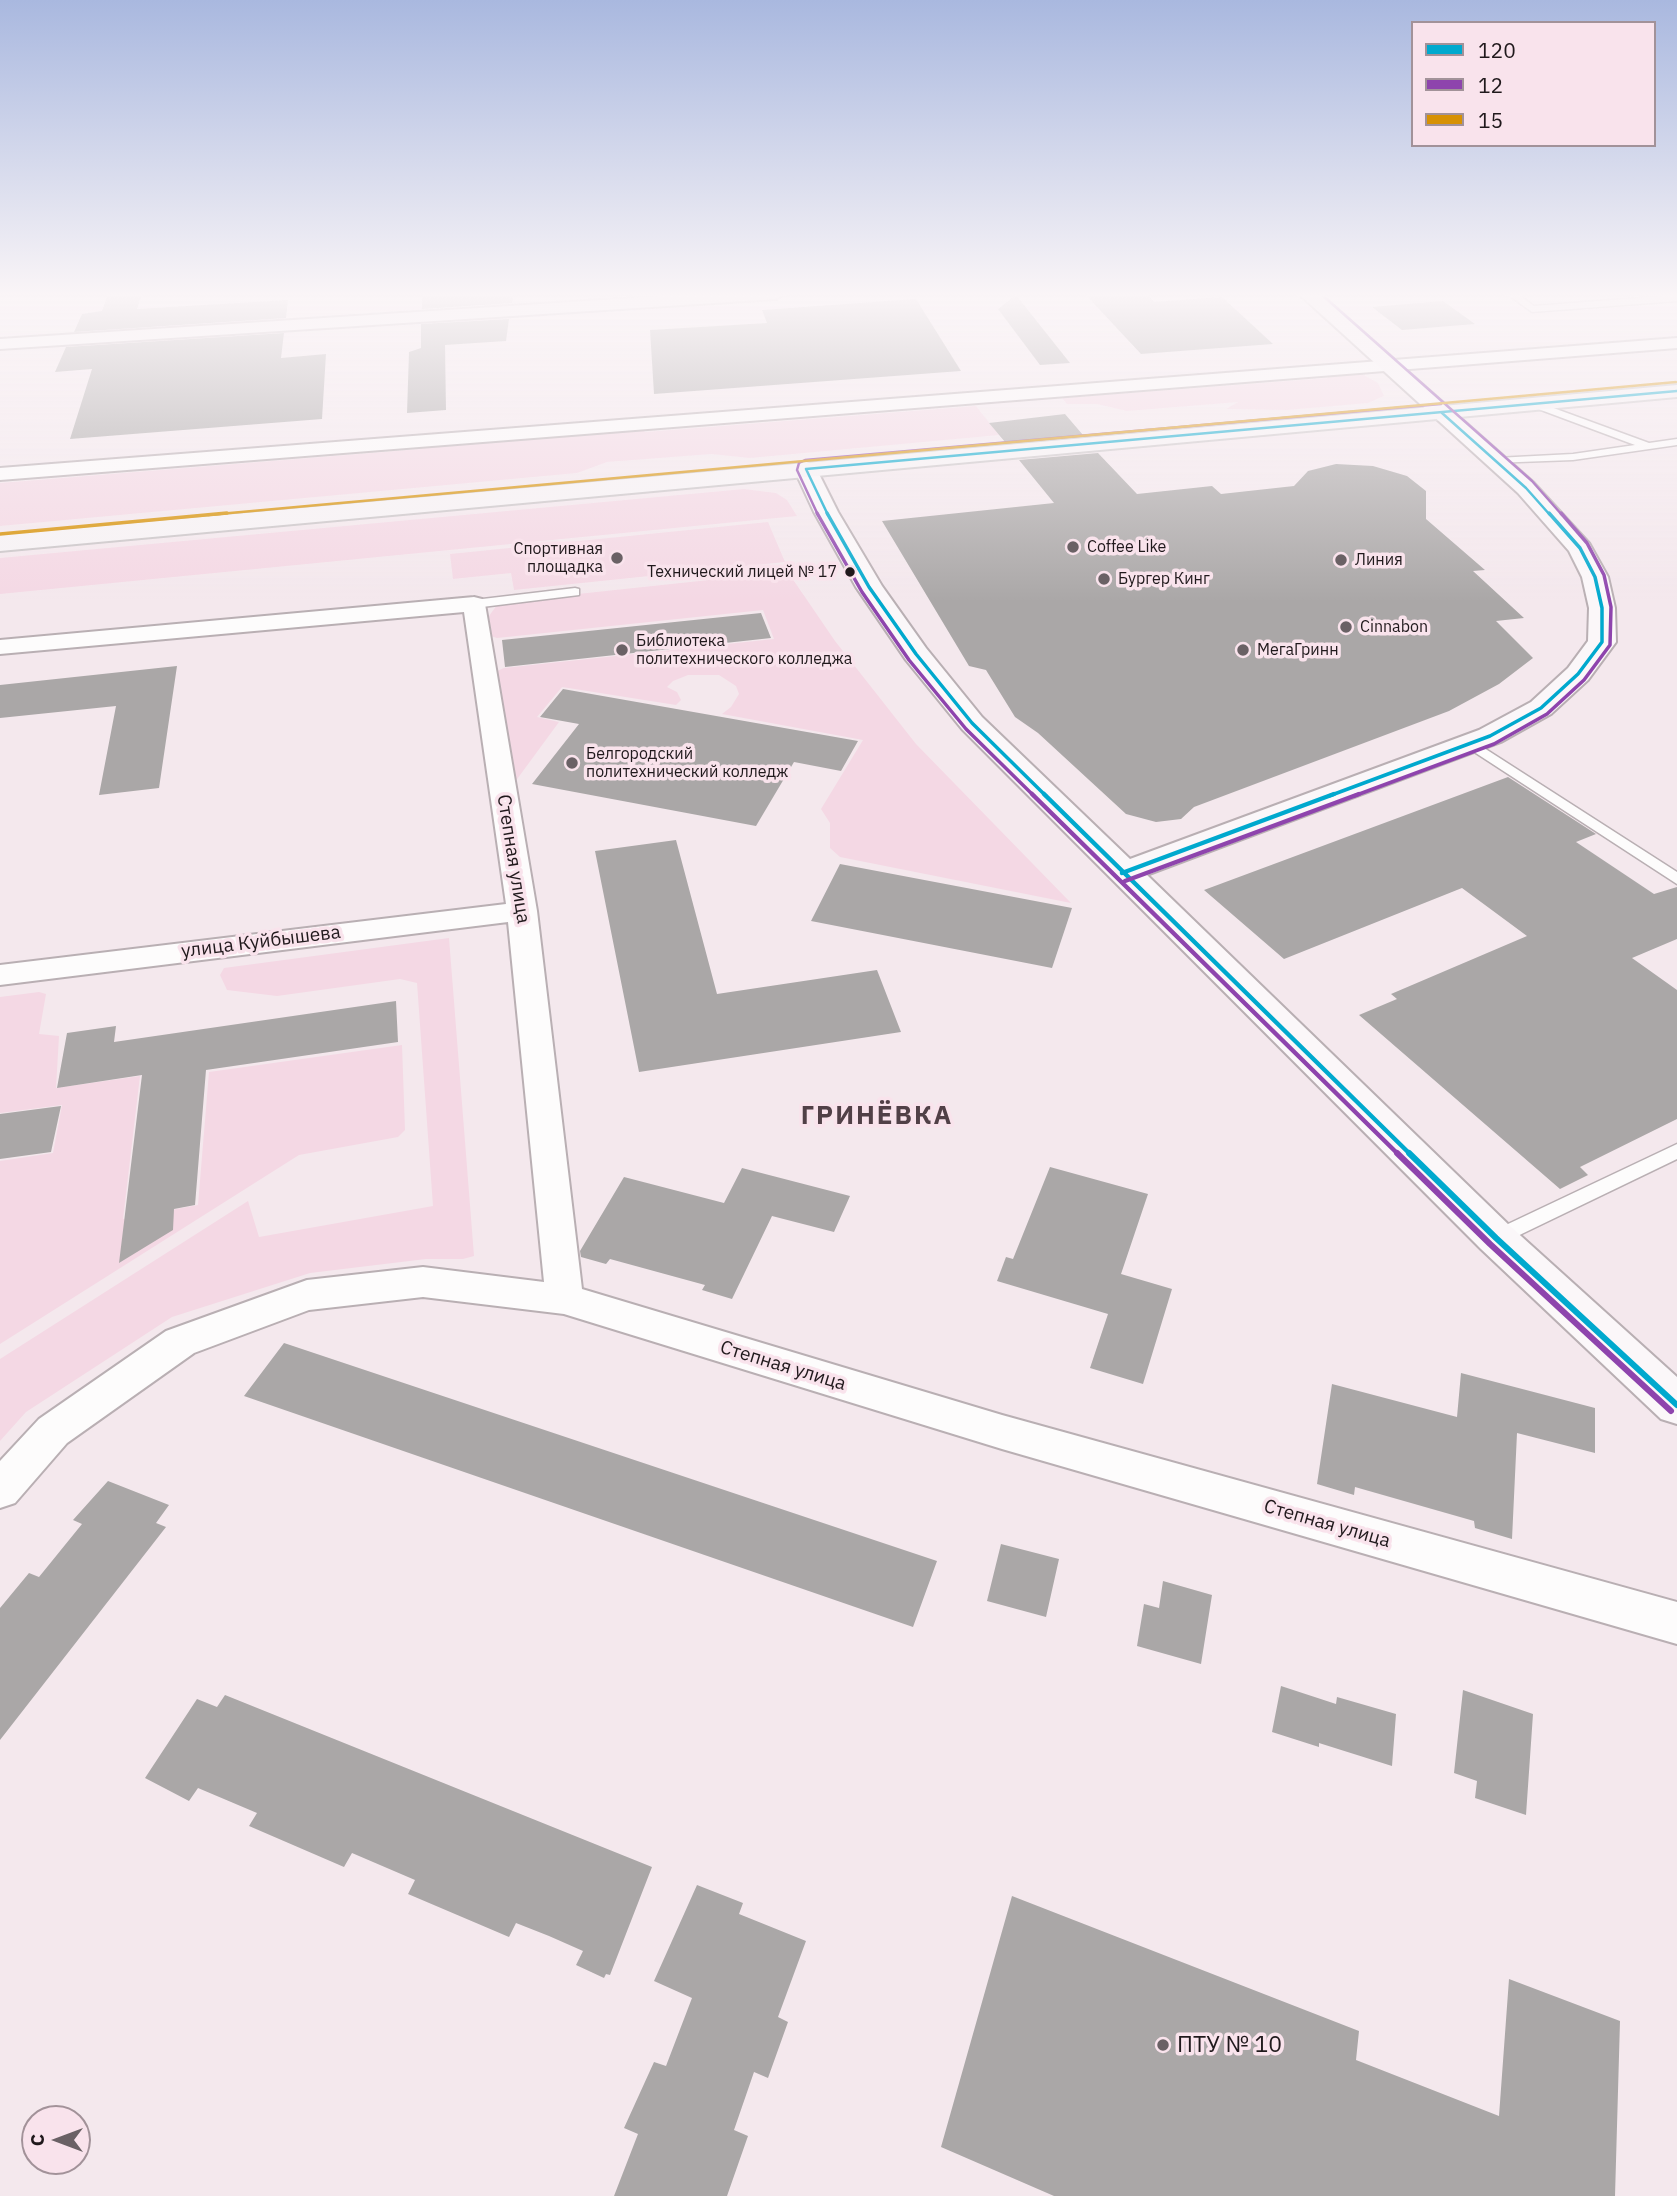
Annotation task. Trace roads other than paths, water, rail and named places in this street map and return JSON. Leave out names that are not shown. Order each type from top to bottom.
[{"type":"main road","points":[[0,543],[806,469],[825,475],[839,474],[1437,420],[1441,413],[1622,396]]},
{"type":"street","points":[[0,474],[977,396]]},
{"type":"street","points":[[1122,873],[1490,736],[1541,708],[1578,674],[1602,642],[1602,608],[1595,577],[1580,548],[1526,488],[1423,396]]},
{"type":"street","points":[[806,469],[826,512],[869,587],[916,654],[972,723],[1496,1238],[1677,1405]]},
{"type":"street","points":[[0,647],[36,638],[474,604]]},
{"type":"street","name":"Степная улица","points":[[474,604],[522,911],[564,1299],[1002,1432],[1677,1623]]},
{"type":"street","name":"улица Куйбышева","points":[[0,975],[522,911]]},
{"type":"street","points":[[0,1490],[53,1432],[180,1342],[307,1294],[423,1282],[564,1299]]},
{"type":"lane","points":[[1537,405],[1574,421],[1649,446]]},
{"type":"lane","points":[[1496,461],[1573,457],[1677,442]]},
{"type":"lane","points":[[474,604],[575,592]]},
{"type":"lane","points":[[1471,743],[1677,879]]},
{"type":"lane","points":[[1496,1238],[1677,1151]]},
{"type":"place","name":"Coffee Like","points":[[1073,547]]},
{"type":"place","name":"Спортивная площадка","points":[[617,558]]},
{"type":"place","name":"Линия","points":[[1341,560]]},
{"type":"place","name":"Технический лицей № 17","points":[[850,572]]},
{"type":"place","name":"Бургер Кинг","points":[[1104,579]]},
{"type":"place","name":"Cinnabon","points":[[1346,627]]},
{"type":"place","name":"Библиотека политехнического колледжа","points":[[622,650]]},
{"type":"place","name":"МегаГринн","points":[[1243,650]]},
{"type":"place","name":"Белгородский политехнический колледж","points":[[572,763]]},
{"type":"place","name":"ПТУ № 10","points":[[1163,2045]]},
{"type":"district","name":"ГРИНЁВКА","points":[[877,1116]]}]
